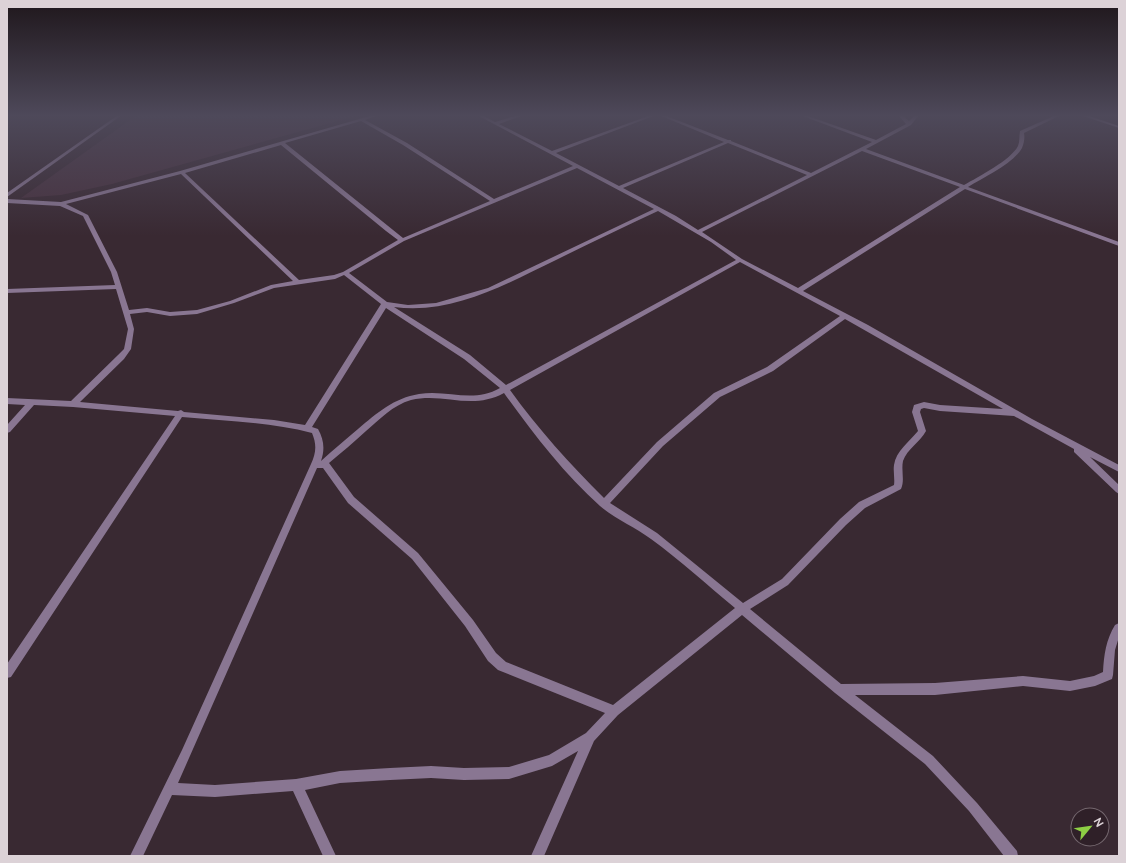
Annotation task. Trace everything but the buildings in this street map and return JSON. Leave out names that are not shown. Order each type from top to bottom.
[{"type":"street","points":[[7,195],[63,155]]},
{"type":"street","points":[[7,202],[61,204],[240,155]]},
{"type":"street","points":[[297,155],[402,240]]},
{"type":"street","points":[[423,155],[494,201]]},
{"type":"street","points":[[557,155],[658,209],[698,232],[740,260],[845,316],[1016,413],[1119,469]]},
{"type":"street","points":[[619,188],[696,155]]},
{"type":"street","points":[[763,155],[811,175]]},
{"type":"street","points":[[698,232],[849,155]]},
{"type":"street","points":[[878,155],[1119,244]]},
{"type":"street","points":[[798,291],[1014,155]]},
{"type":"street","points":[[127,312],[147,310],[170,314],[197,312],[232,302],[264,288],[325,279],[345,273],[402,240],[578,166]]},
{"type":"street","points":[[182,172],[297,282]]},
{"type":"street","points":[[61,204],[85,215],[114,272],[131,329],[127,349],[121,357],[73,404]]},
{"type":"street","points":[[385,304],[408,307],[436,305],[490,289],[658,209]]},
{"type":"street","points":[[310,474],[387,409],[399,402],[411,398],[426,396],[477,400],[494,395],[740,260]]},
{"type":"street","points":[[345,273],[385,304],[467,357],[505,388],[526,418],[552,449],[604,504],[654,536],[743,608],[839,689],[929,760],[973,807],[1012,856]]},
{"type":"street","points":[[7,291],[119,287]]},
{"type":"street","points":[[307,428],[385,304]]},
{"type":"street","points":[[604,504],[660,444],[717,395],[770,369],[845,316]]},
{"type":"street","points":[[7,401],[73,404],[181,413],[307,428],[315,431],[319,438],[321,450],[186,754],[136,856]]},
{"type":"street","points":[[7,430],[32,402]]},
{"type":"street","points":[[169,790],[215,792],[296,785],[340,777],[390,774],[431,772],[464,774],[509,773],[552,760],[590,737],[614,711],[743,608],[786,582],[843,522],[868,501],[888,493],[898,486],[900,476],[898,469],[900,459],[905,450],[922,431],[916,412],[917,407],[924,405],[940,408],[1016,413]]},
{"type":"street","points":[[7,673],[181,413]]},
{"type":"street","points":[[1069,442],[1119,490]]},
{"type":"street","points":[[324,463],[351,500],[415,556],[469,623],[492,657],[502,666],[614,711]]},
{"type":"street","points":[[839,689],[935,689],[1023,681],[1070,686],[1095,681],[1108,675],[1112,637],[1119,628]]},
{"type":"street","points":[[537,856],[590,737]]},
{"type":"street","points":[[296,785],[330,856]]},
{"type":"shaded area","points":[[81,155],[215,155],[112,184],[61,195],[21,198]]}]
